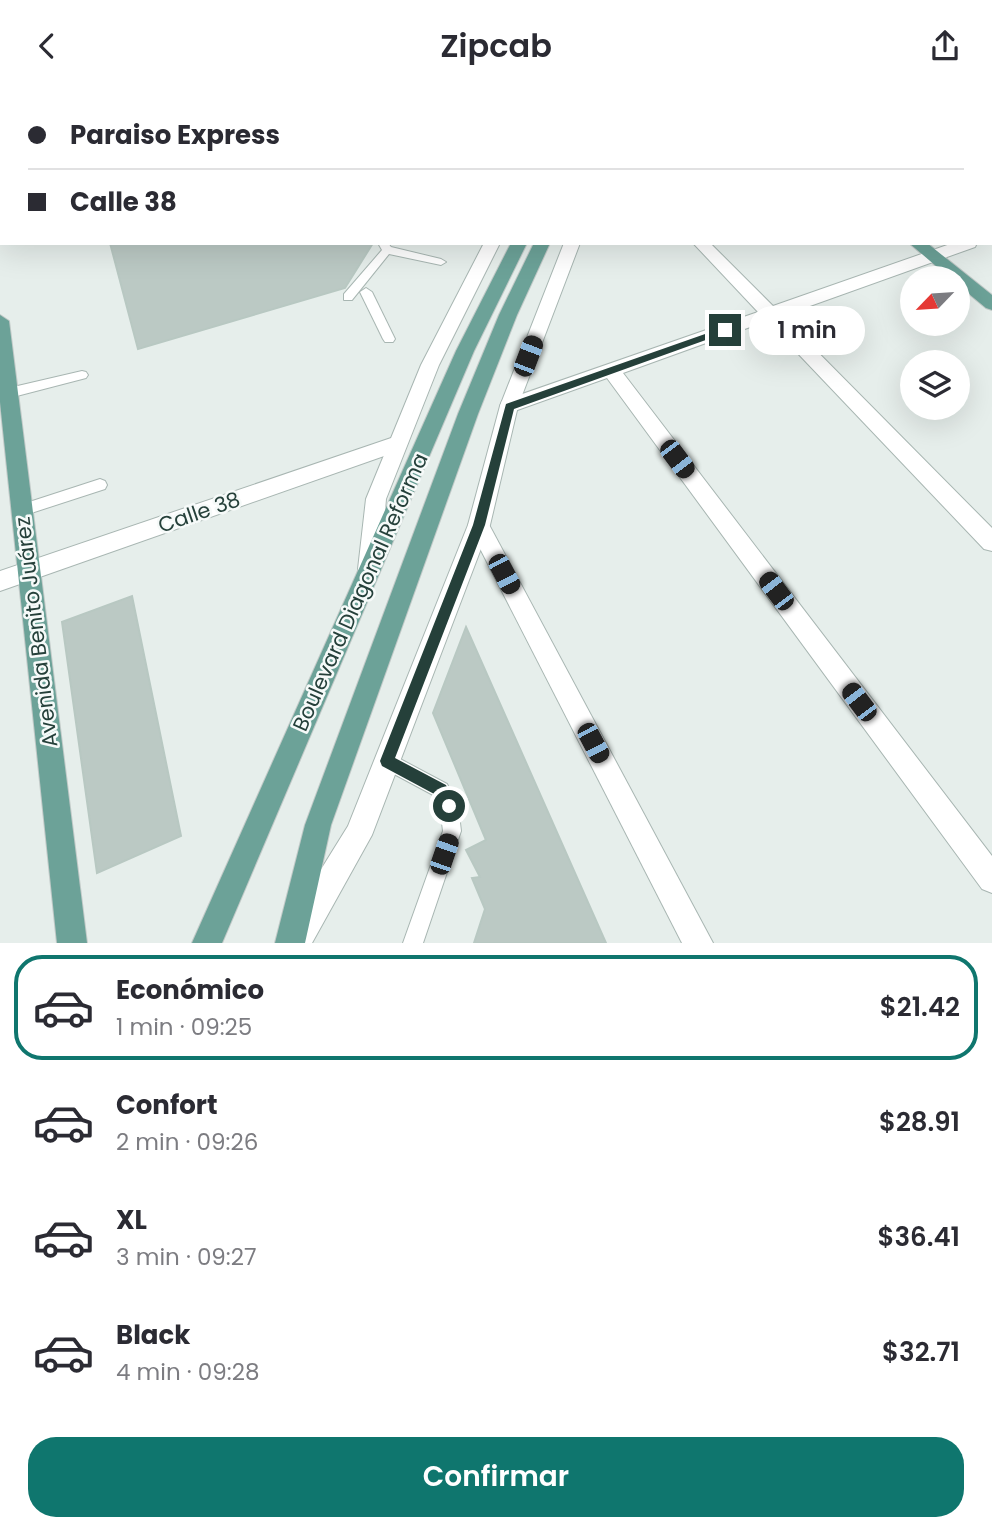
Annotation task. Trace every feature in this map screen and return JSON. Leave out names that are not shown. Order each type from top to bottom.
[{"type":"main road","name":"Boulevard Diagonal Reforma","points":[[207,943],[466,351],[518,245]]},
{"type":"main road","name":"Boulevard Diagonal Reforma","points":[[290,943],[318,825],[468,414],[508,315],[541,245]]},
{"type":"main road","points":[[919,245],[992,304]]},
{"type":"main road","name":"Avenida Benito Juárez","points":[[0,321],[72,943]]},
{"type":"street","points":[[369,571],[376,499],[430,365],[491,245]]},
{"type":"street","points":[[297,943],[322,894],[358,835],[479,525],[509,406],[571,245]]},
{"type":"street","points":[[704,245],[992,542]]},
{"type":"street","points":[[509,406],[963,245]]},
{"type":"street","points":[[611,370],[992,879]]},
{"type":"street","name":"Calle 38","points":[[0,581],[397,444]]},
{"type":"street","points":[[479,525],[698,943]]},
{"type":"lane","points":[[348,297],[385,247],[441,262]]},
{"type":"lane","points":[[366,292],[389,339]]},
{"type":"lane","points":[[9,393],[82,376]]},
{"type":"lane","points":[[22,510],[100,485]]},
{"type":"lane","points":[[387,761],[441,790],[449,806],[452,831],[412,943]]},
{"type":"building","points":[[111,245],[372,245],[345,288],[138,349]]},
{"type":"building","points":[[132,596],[181,836],[97,873],[62,622]]},
{"type":"building","points":[[466,627],[606,943],[474,943],[485,909],[472,878],[480,877],[466,850],[486,840],[433,713]]},
{"type":"route","points":[[449,806],[441,790],[387,761],[479,525],[509,406],[725,330]]}]
